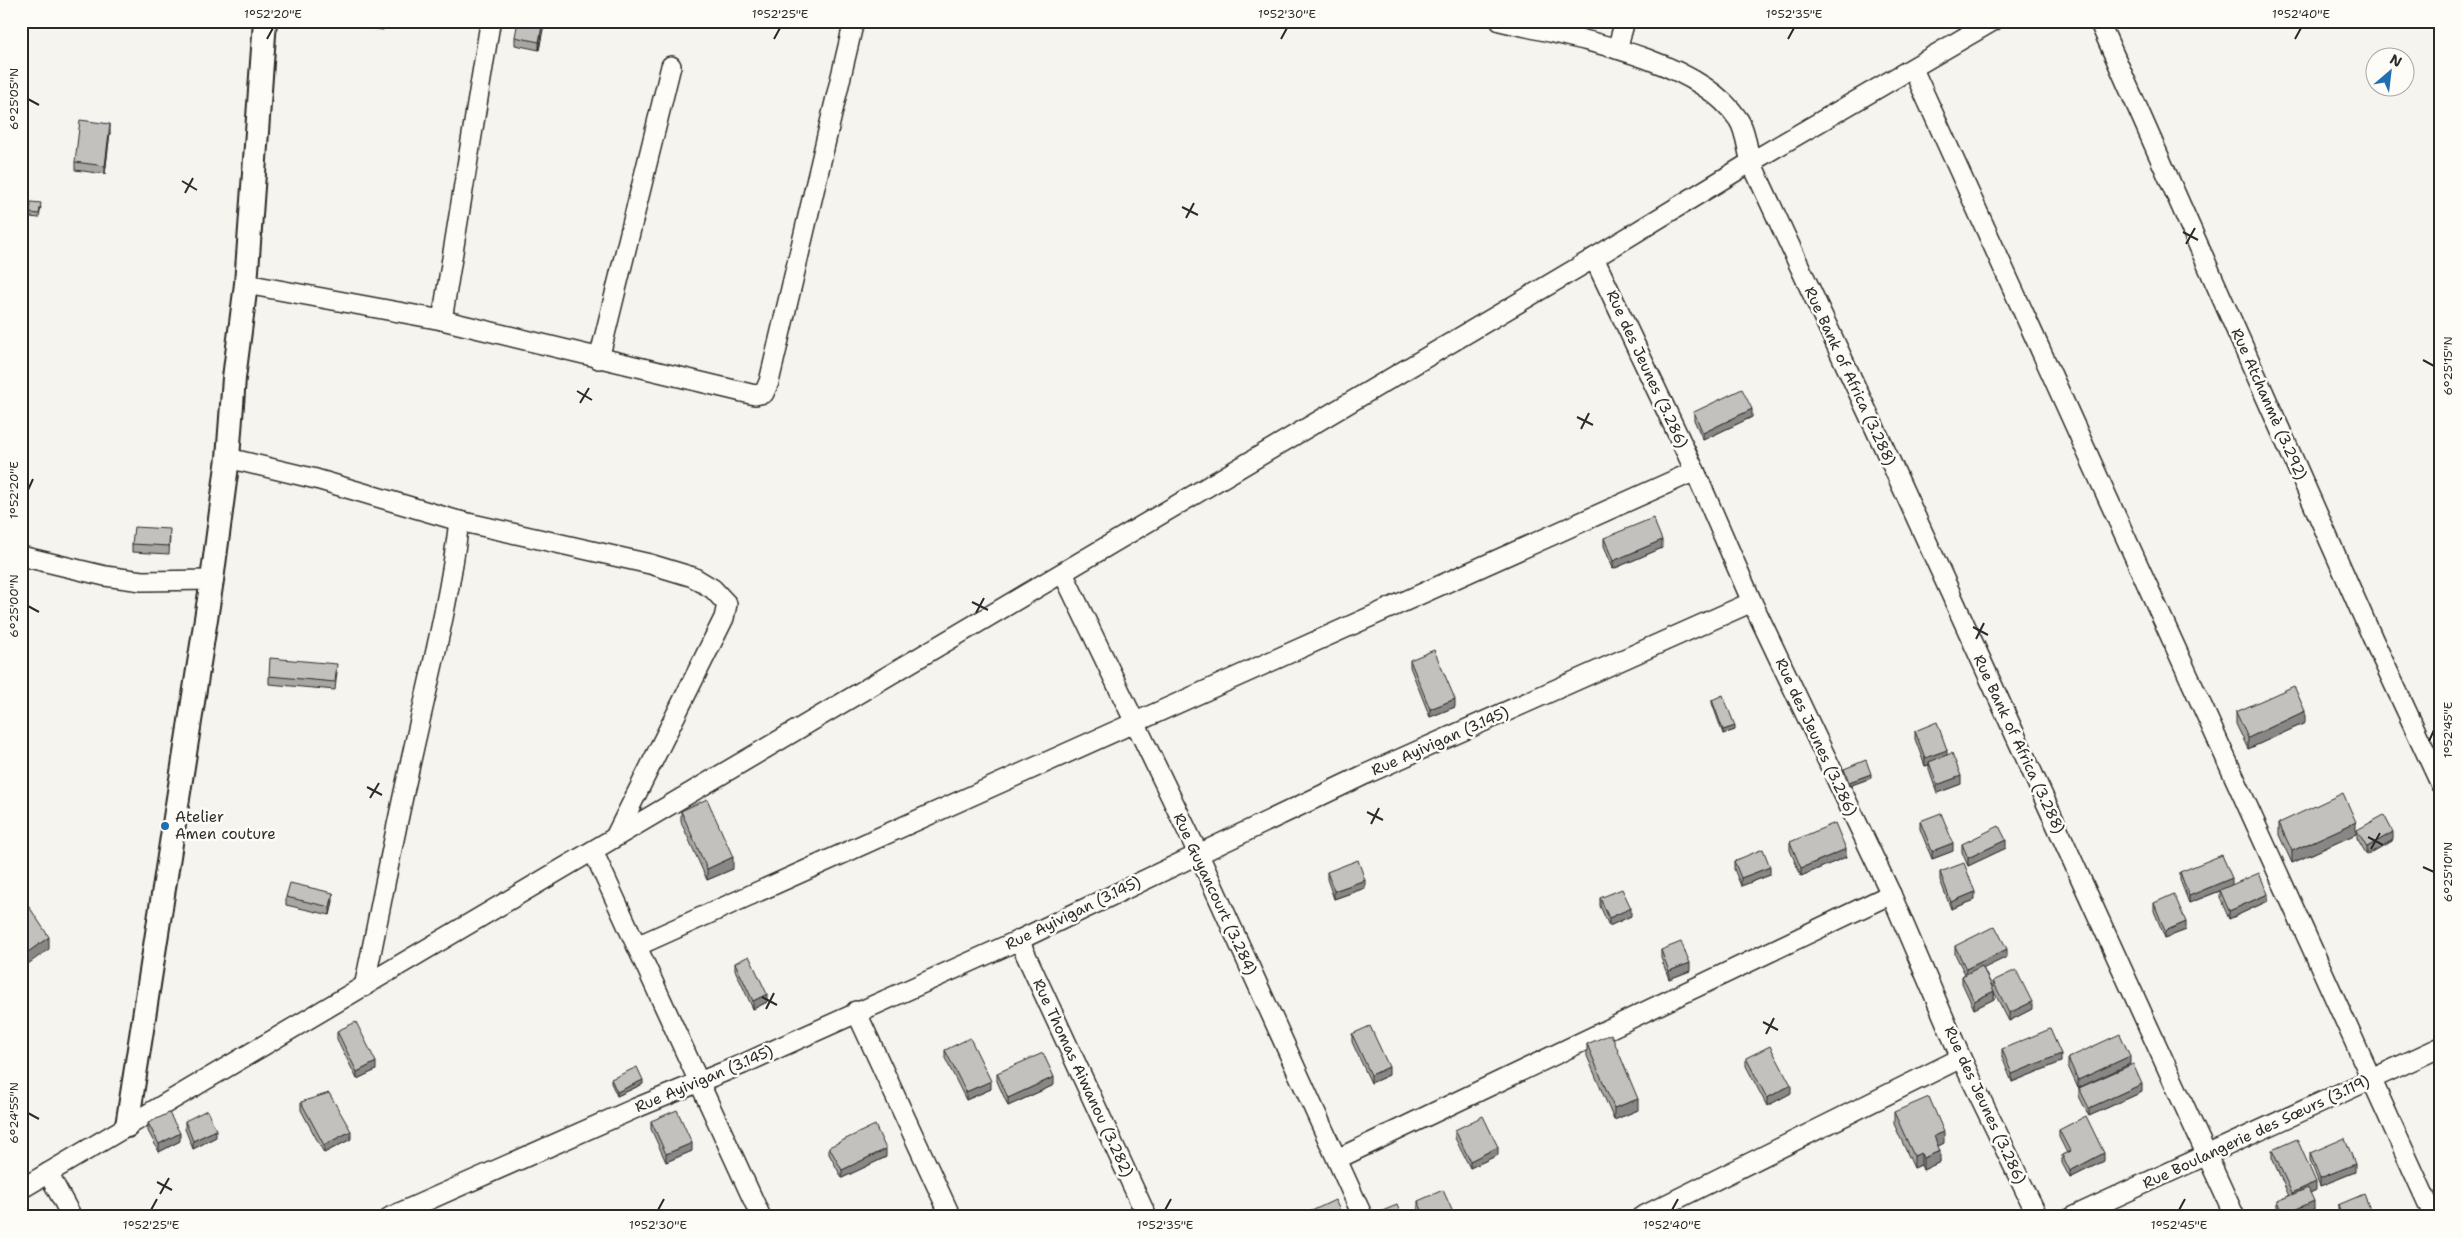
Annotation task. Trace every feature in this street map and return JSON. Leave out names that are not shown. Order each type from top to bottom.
[{"type":"street","points":[[127,1126],[212,580],[228,458],[234,378],[246,284],[265,21]]},
{"type":"street","points":[[246,284],[442,320],[755,395],[764,393],[769,382],[854,21]]},
{"type":"street","name":"Rue Bank of Africa (3.288)","points":[[1500,21],[1617,49],[1685,76],[1717,96],[1739,120],[1751,162],[1893,467],[2235,1217]]},
{"type":"street","points":[[1617,49],[1625,21]]},
{"type":"street","points":[[21,1189],[1594,258],[1751,162],[1993,21]]},
{"type":"street","name":"Rue Atchanmè (3.292)","points":[[2099,21],[2373,639],[2441,785]]},
{"type":"street","points":[[442,320],[490,24]]},
{"type":"street","points":[[599,359],[671,66]]},
{"type":"street","points":[[1913,69],[2434,1217]]},
{"type":"street","name":"Rue des Jeunes (3.286)","points":[[1594,258],[1695,471],[1752,602],[1891,894],[1961,1058],[2038,1217]]},
{"type":"street","points":[[228,458],[316,479],[459,521],[650,564],[693,577],[713,589],[728,604],[724,618],[615,838]]},
{"type":"street","points":[[637,946],[1695,471]]},
{"type":"street","points":[[364,987],[408,774],[442,630],[454,564],[459,521]]},
{"type":"street","points":[[21,556],[105,576],[142,581],[212,580]]},
{"type":"street","name":"Rue Guyancourt (3.284)","points":[[1062,573],[1198,853],[1364,1217]]},
{"type":"street","name":"Rue Ayivigan (3.145)","points":[[390,1217],[699,1081],[743,1064],[856,1011],[1019,940],[1366,774],[1752,602]]},
{"type":"street","points":[[593,851],[761,1217]]},
{"type":"street","points":[[1337,1160],[1891,894]]},
{"type":"street","name":"Rue Thomas Aiwanou (3.282)","points":[[1019,940],[1147,1217]]},
{"type":"street","points":[[856,1011],[951,1217]]},
{"type":"street","name":"Rue Boulangerie des Sœurs (3.119)","points":[[2072,1217],[2441,1048]]},
{"type":"street","points":[[1641,1217],[1961,1058]]},
{"type":"street","points":[[48,1173],[72,1217]]},
{"type":"building","points":[[518,21],[543,21],[539,42],[515,37]]},
{"type":"building","points":[[80,120],[110,124],[105,166],[75,162]]},
{"type":"building","points":[[31,202],[41,203],[39,214],[30,213]]},
{"type":"building","points":[[1742,389],[1752,409],[1703,433],[1694,412]]},
{"type":"building","points":[[1653,518],[1662,540],[1613,561],[1604,538]]},
{"type":"building","points":[[134,527],[170,529],[169,546],[132,544]]},
{"type":"building","points":[[1434,650],[1455,699],[1430,709],[1410,660]]},
{"type":"building","points":[[270,658],[337,664],[335,682],[269,676]]},
{"type":"building","points":[[2294,686],[2305,711],[2248,738],[2236,712]]},
{"type":"building","points":[[1723,695],[1735,726],[1723,730],[1712,700]]},
{"type":"building","points":[[1937,722],[1947,750],[1925,758],[1915,731]]},
{"type":"building","points":[[1952,753],[1961,776],[1937,785],[1929,762]]},
{"type":"building","points":[[1866,760],[1871,774],[1849,782],[1844,769]]},
{"type":"building","points":[[2343,793],[2356,822],[2292,851],[2279,823]]},
{"type":"building","points":[[707,799],[733,857],[707,869],[681,811]]},
{"type":"building","points":[[1941,813],[1953,843],[1932,851],[1920,821]]},
{"type":"building","points":[[2384,815],[2393,832],[2367,847],[2357,830]]},
{"type":"building","points":[[1835,823],[1846,849],[1801,868],[1790,842]]},
{"type":"building","points":[[1999,826],[2006,840],[1968,858],[1962,844]]},
{"type":"building","points":[[1763,849],[1770,867],[1741,878],[1734,861]]},
{"type":"building","points":[[2222,855],[2232,878],[2189,896],[2180,872]]},
{"type":"building","points":[[1358,860],[1365,880],[1334,891],[1327,872]]},
{"type":"building","points":[[1964,863],[1975,892],[1951,902],[1940,872]]},
{"type":"building","points":[[2259,873],[2268,894],[2229,911],[2220,890]]},
{"type":"building","points":[[290,883],[333,893],[330,907],[286,897]]},
{"type":"building","points":[[1622,889],[1631,908],[1609,918],[1600,898]]},
{"type":"building","points":[[2174,894],[2186,922],[2165,931],[2154,903]]},
{"type":"building","points":[[28,905],[49,937],[21,957],[21,910]]},
{"type":"building","points":[[1995,926],[2007,949],[1966,969],[1955,946]]},
{"type":"building","points":[[1681,942],[1690,963],[1669,971],[1661,950]]},
{"type":"building","points":[[749,956],[767,994],[753,1001],[735,963]]},
{"type":"building","points":[[1982,966],[1994,991],[1974,1001],[1962,976]]},
{"type":"building","points":[[2016,970],[2032,1002],[2009,1013],[1993,981]]},
{"type":"building","points":[[356,1022],[376,1062],[357,1072],[337,1031]]},
{"type":"building","points":[[1370,1026],[1389,1067],[1371,1075],[1352,1034]]},
{"type":"building","points":[[2050,1029],[2061,1054],[2012,1074],[2002,1049]]},
{"type":"building","points":[[1611,1034],[1638,1099],[1614,1108],[1587,1044]]},
{"type":"building","points":[[2120,1034],[2130,1056],[2078,1080],[2068,1058]]},
{"type":"building","points":[[970,1038],[991,1081],[966,1092],[945,1050]]},
{"type":"building","points":[[1770,1046],[1791,1085],[1767,1098],[1746,1058]]},
{"type":"building","points":[[1043,1053],[1054,1077],[1008,1098],[997,1073]]},
{"type":"building","points":[[2133,1064],[2142,1084],[2089,1108],[2079,1088]]},
{"type":"building","points":[[637,1067],[643,1080],[617,1092],[611,1079]]},
{"type":"building","points":[[329,1093],[351,1131],[324,1145],[301,1102]]},
{"type":"building","points":[[1929,1097],[1944,1132],[1934,1136],[1940,1151],[1923,1158],[1921,1153],[1914,1156],[1894,1112]]},
{"type":"building","points":[[207,1110],[216,1130],[193,1141],[185,1121]]},
{"type":"building","points":[[677,1110],[692,1143],[666,1154],[651,1121]]},
{"type":"building","points":[[169,1113],[180,1133],[159,1144],[148,1123]]},
{"type":"building","points":[[1483,1116],[1498,1147],[1470,1161],[1455,1130]]},
{"type":"building","points":[[2086,1116],[2104,1153],[2070,1171],[2062,1155],[2070,1151],[2059,1130]]},
{"type":"building","points":[[875,1125],[886,1149],[842,1170],[829,1147]]},
{"type":"building","points":[[2345,1138],[2355,1164],[2320,1178],[2310,1153]]},
{"type":"building","points":[[2297,1139],[2316,1182],[2292,1193],[2272,1150]]},
{"type":"building","points":[[2308,1188],[2314,1201],[2283,1215],[2277,1201]]},
{"type":"building","points":[[1443,1190],[1455,1217],[1425,1217],[1418,1201]]},
{"type":"building","points":[[2364,1194],[2373,1217],[2343,1217],[2338,1205]]},
{"type":"building","points":[[1335,1200],[1343,1217],[1299,1217]]},
{"type":"building","points":[[1397,1205],[1402,1217],[1376,1217],[1375,1214]]},
{"type":"building","points":[[1133,1207],[1138,1217],[1111,1217]]},
{"type":"building","points":[[2209,1211],[2212,1217],[2198,1217]]},
{"type":"place","name":"Atelier Amen couture","points":[[165,826]]}]
